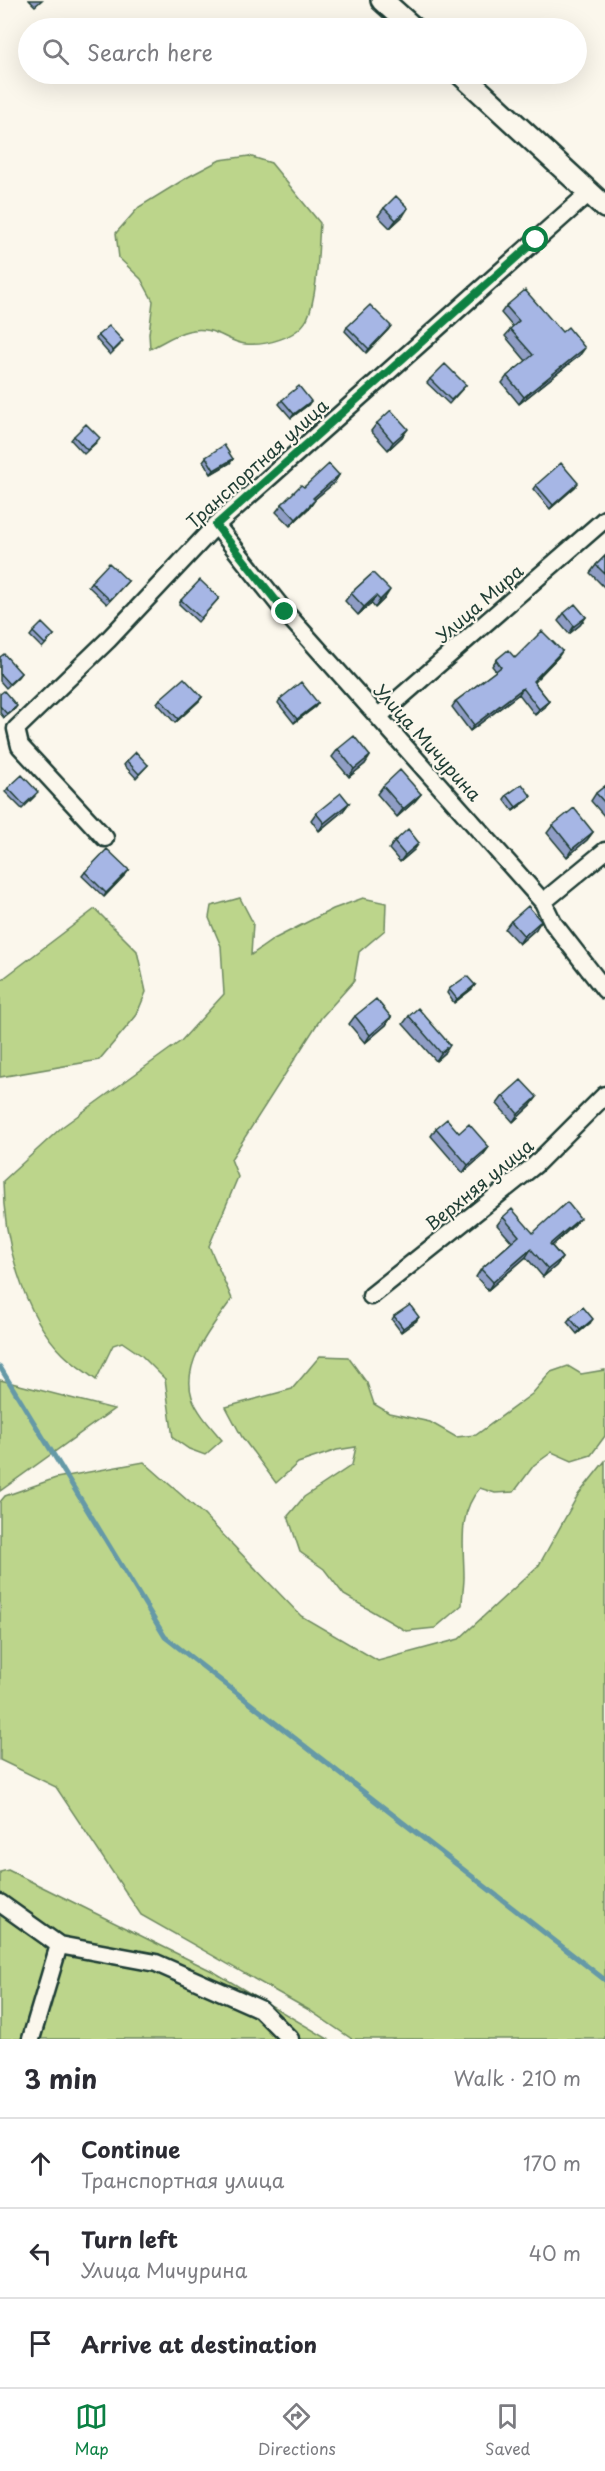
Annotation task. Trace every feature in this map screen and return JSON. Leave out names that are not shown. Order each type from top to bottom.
[{"type":"street","points":[[382,0],[402,18]]},
{"type":"street","points":[[472,84],[597,200]]},
{"type":"street","name":"Транспортная улица","points":[[105,838],[20,746],[16,729],[108,640],[216,525],[536,240],[597,200]]},
{"type":"street","name":"Улица Мира","points":[[379,716],[605,519]]},
{"type":"street","name":"Улица Мичурина","points":[[216,525],[285,612],[543,902],[553,923],[605,990]]},
{"type":"street","points":[[543,902],[605,851]]},
{"type":"street","name":"Верхняя улица","points":[[371,1296],[535,1165],[605,1095]]},
{"type":"street","points":[[0,1903],[59,1945],[156,1963],[260,2009],[290,2039]]},
{"type":"street","points":[[31,2039],[59,1945]]},
{"type":"green space","points":[[249,156],[271,163],[320,223],[315,285],[307,319],[302,326],[288,336],[262,344],[238,343],[212,332],[197,329],[178,334],[150,349],[149,334],[153,301],[141,279],[119,258],[116,233],[139,207],[188,177],[220,160]]},
{"type":"green space","points":[[240,898],[253,923],[251,955],[274,939],[333,909],[363,898],[386,903],[385,930],[359,952],[354,981],[321,1018],[231,1159],[238,1177],[209,1246],[232,1299],[208,1332],[191,1371],[192,1397],[205,1420],[222,1440],[205,1455],[189,1449],[173,1438],[165,1379],[141,1355],[122,1342],[113,1345],[96,1380],[67,1358],[49,1337],[36,1318],[18,1273],[7,1226],[3,1181],[62,1127],[181,1041],[224,994],[221,946],[209,918],[211,906]]},
{"type":"green space","points":[[95,909],[137,951],[146,992],[136,1016],[99,1060],[0,1077],[0,981]]},
{"type":"green space","points":[[320,1356],[348,1357],[367,1383],[374,1404],[389,1413],[430,1422],[456,1437],[476,1435],[532,1394],[551,1372],[568,1366],[581,1374],[605,1370],[605,1436],[591,1455],[572,1461],[552,1452],[534,1465],[514,1492],[495,1493],[480,1488],[468,1509],[463,1531],[462,1605],[435,1628],[406,1631],[344,1595],[324,1569],[300,1552],[288,1516],[304,1497],[352,1465],[356,1447],[337,1450],[298,1463],[276,1483],[242,1437],[226,1407],[292,1389]]},
{"type":"green space","points":[[0,1380],[114,1409],[0,1491]]},
{"type":"green space","points":[[605,1461],[605,2039],[352,2039],[309,2010],[141,1915],[56,1787],[0,1760],[0,1502],[5,1496],[56,1478],[144,1462],[204,1515],[301,1616],[378,1661],[459,1639],[539,1565],[578,1495]]},
{"type":"green space","points":[[8,1870],[214,1972],[328,2039],[0,2039],[0,1872]]},
{"type":"building","points":[[396,196],[408,208],[396,220],[384,208]]},
{"type":"building","points":[[525,290],[562,332],[568,327],[585,348],[524,397],[507,376],[533,355],[510,329],[519,321],[506,306]]},
{"type":"building","points":[[370,305],[391,326],[369,349],[347,327]]},
{"type":"building","points":[[109,326],[123,341],[113,351],[98,335]]},
{"type":"building","points":[[445,364],[466,385],[451,400],[430,379]]},
{"type":"building","points":[[299,386],[311,401],[294,414],[282,400]]},
{"type":"building","points":[[391,410],[408,429],[393,442],[377,423]]},
{"type":"building","points":[[86,424],[100,438],[87,450],[74,436]]},
{"type":"building","points":[[224,445],[233,459],[214,470],[206,457]]},
{"type":"building","points":[[561,463],[578,483],[553,505],[536,485]]},
{"type":"building","points":[[329,464],[339,475],[313,498],[315,500],[296,519],[282,504],[301,485],[304,487]]},
{"type":"building","points":[[605,556],[605,574],[596,565]]},
{"type":"building","points":[[109,563],[128,581],[110,600],[91,582]]},
{"type":"building","points":[[373,573],[390,590],[380,600],[376,596],[364,607],[351,593]]},
{"type":"building","points":[[200,580],[219,598],[201,618],[181,600]]},
{"type":"building","points":[[575,604],[586,617],[574,626],[564,613]]},
{"type":"building","points":[[42,623],[54,635],[45,644],[33,632]]},
{"type":"building","points":[[542,631],[562,651],[533,681],[549,701],[539,709],[523,688],[474,725],[456,701],[501,667],[496,660],[508,650],[515,658]]},
{"type":"building","points":[[4,654],[21,673],[9,684],[0,674],[0,657]]},
{"type":"building","points":[[184,678],[202,697],[178,719],[160,699]]},
{"type":"building","points":[[301,682],[318,703],[297,719],[280,699]]},
{"type":"building","points":[[4,691],[17,706],[7,714],[0,706],[0,694]]},
{"type":"building","points":[[354,736],[370,756],[354,769],[338,749]]},
{"type":"building","points":[[136,752],[148,765],[139,774],[127,761]]},
{"type":"building","points":[[400,770],[421,794],[403,809],[383,786]]},
{"type":"building","points":[[22,775],[38,792],[24,805],[8,788]]},
{"type":"building","points":[[522,784],[531,796],[516,807],[507,795]]},
{"type":"building","points":[[605,786],[605,803],[596,793]]},
{"type":"building","points":[[341,793],[349,803],[324,823],[316,813]]},
{"type":"building","points":[[574,808],[593,832],[572,849],[553,825]]},
{"type":"building","points":[[408,829],[419,843],[405,855],[394,842]]},
{"type":"building","points":[[107,849],[129,870],[106,893],[85,872]]},
{"type":"building","points":[[528,906],[541,921],[524,936],[511,921]]},
{"type":"building","points":[[467,976],[475,985],[457,999],[449,989]]},
{"type":"building","points":[[376,999],[391,1017],[370,1035],[355,1016]]},
{"type":"building","points":[[418,1008],[450,1045],[441,1053],[409,1016]]},
{"type":"building","points":[[521,1080],[537,1097],[518,1114],[503,1096]]},
{"type":"building","points":[[447,1119],[459,1133],[469,1124],[489,1147],[468,1165],[436,1128]]},
{"type":"building","points":[[567,1202],[580,1218],[550,1244],[562,1258],[548,1269],[531,1249],[493,1282],[481,1269],[519,1236],[503,1217],[512,1209],[533,1233]]},
{"type":"building","points":[[410,1305],[419,1317],[403,1328],[394,1316]]},
{"type":"building","points":[[583,1307],[593,1319],[580,1330],[570,1318]]},
{"type":"waterway","points":[[0,1367],[165,1637],[605,1980]]},
{"type":"route","points":[[285,612],[216,525],[536,240]]}]
